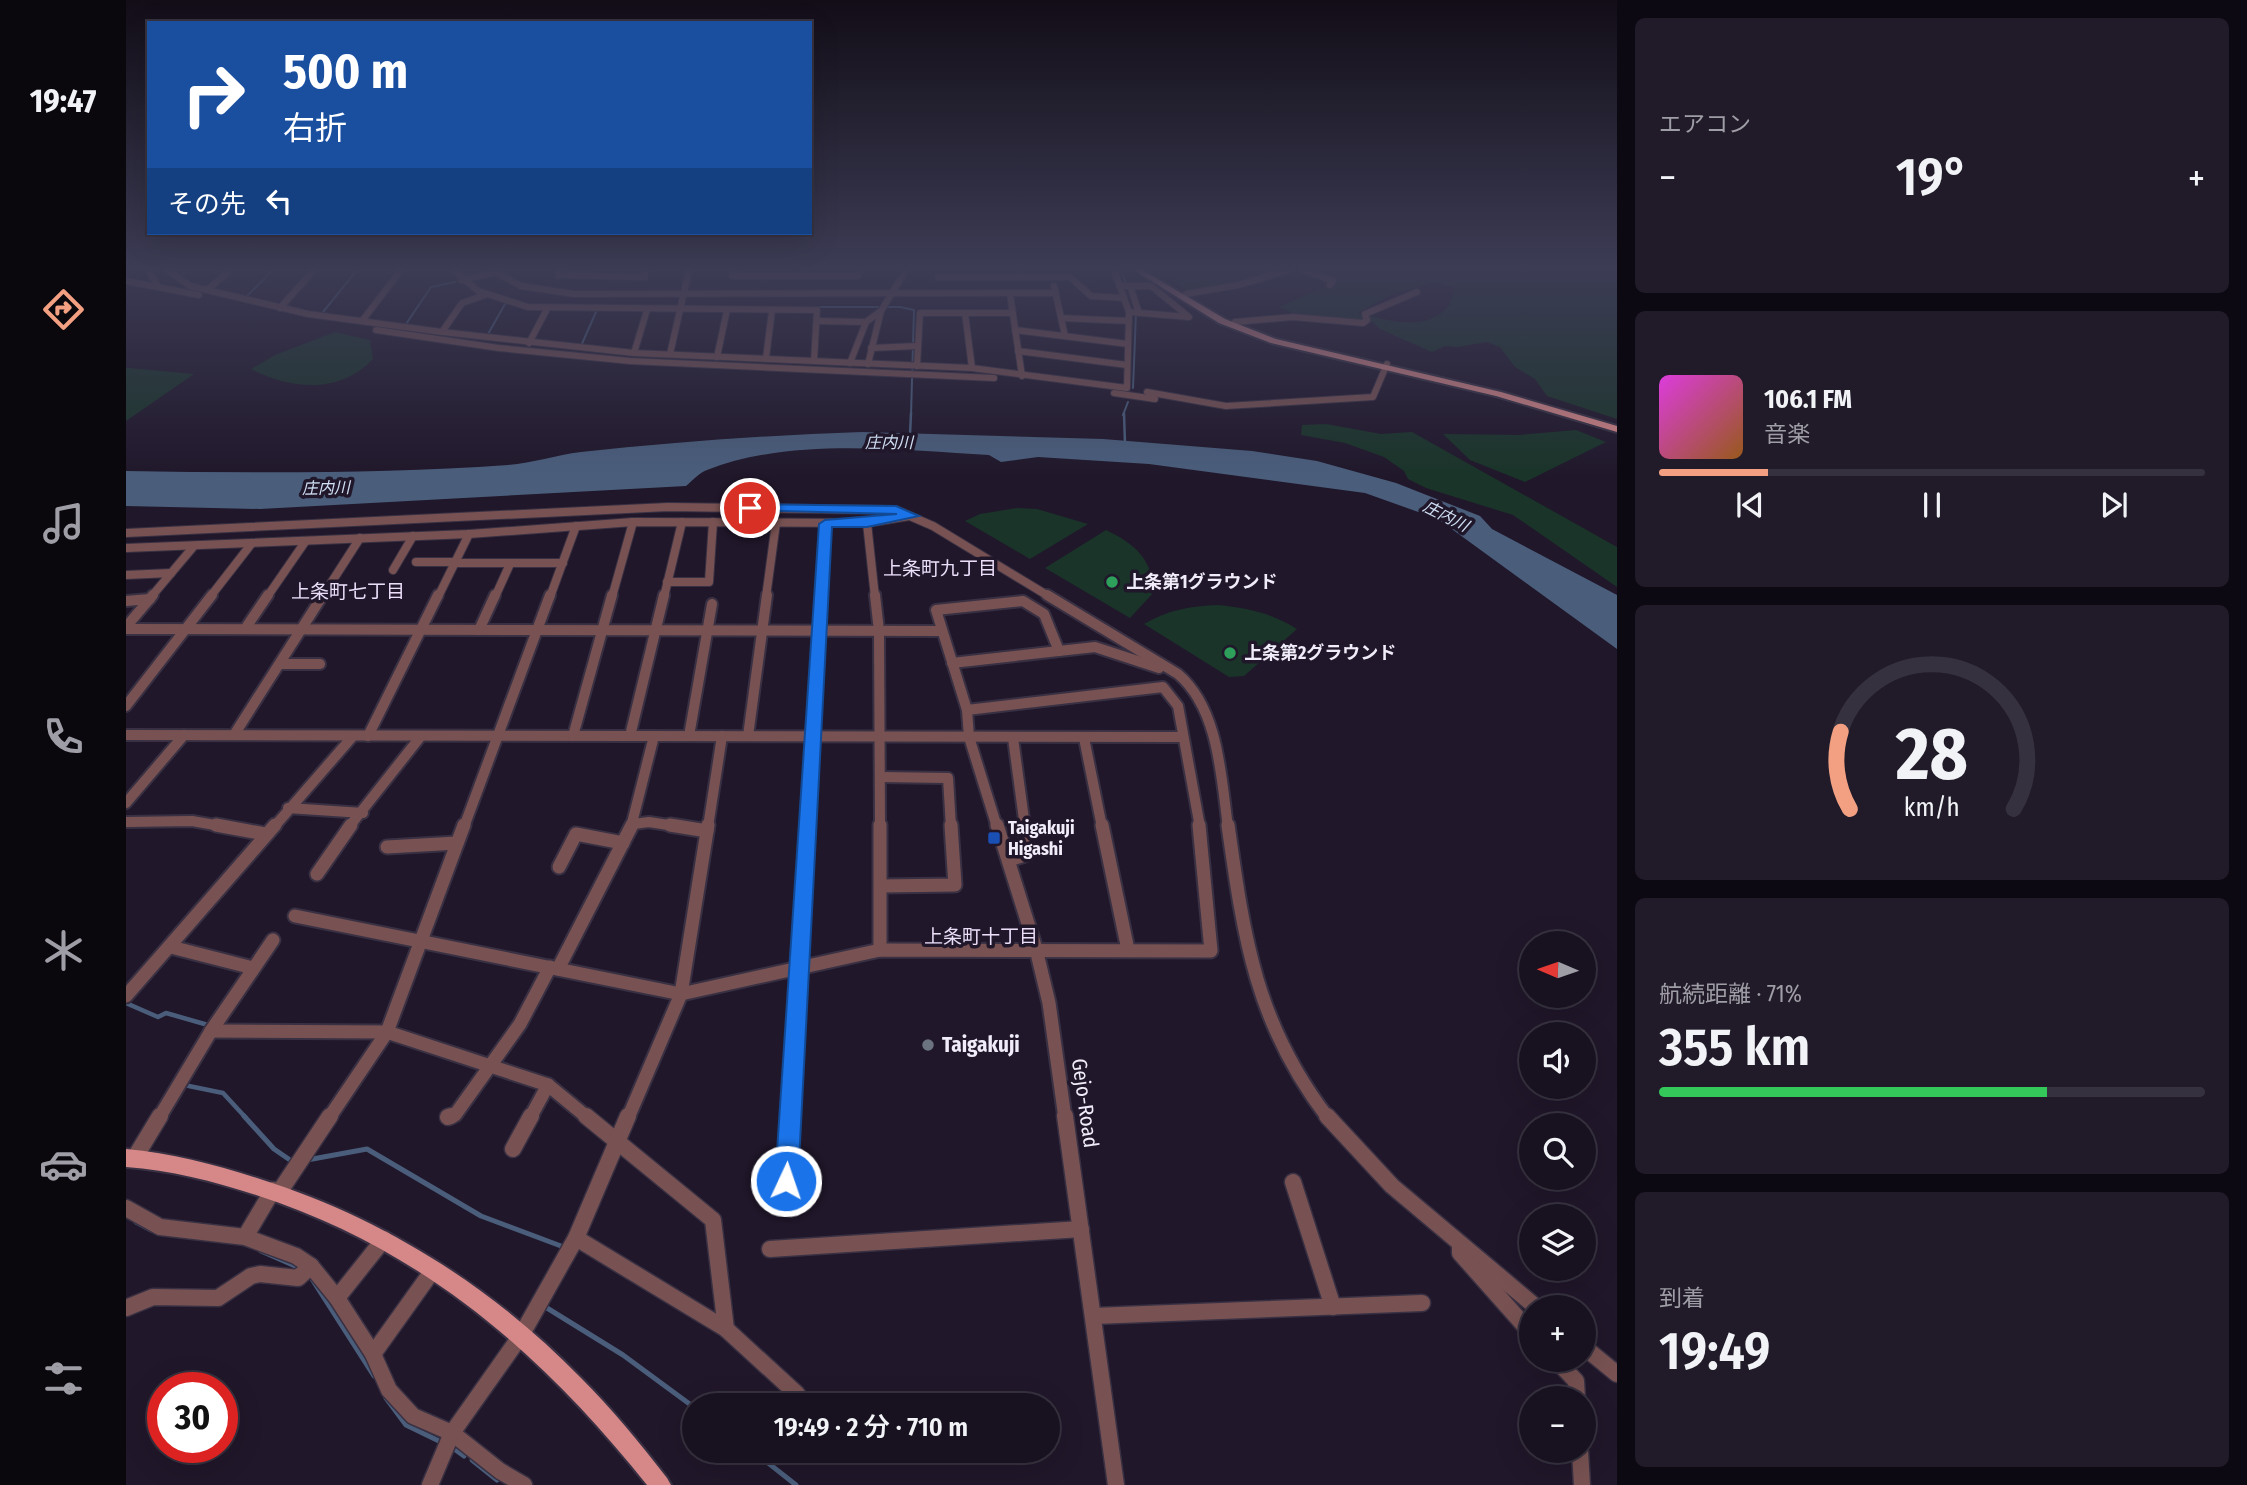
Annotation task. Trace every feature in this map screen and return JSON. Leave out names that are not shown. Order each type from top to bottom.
[{"type":"main road","points":[[1277,339],[1510,397],[1617,427]]},
{"type":"main road","points":[[1283,339],[1386,366]]},
{"type":"main road","points":[[130,1158],[205,1171],[277,1190],[343,1217],[383,1239],[433,1270],[522,1334],[569,1378],[660,1485]]},
{"type":"street","points":[[440,339],[630,361],[907,370],[972,368],[1127,388],[1226,406],[1373,397],[1386,366]]},
{"type":"street","points":[[500,339],[634,352],[868,364],[907,370]]},
{"type":"street","points":[[529,343],[531,339]]},
{"type":"street","points":[[634,352],[638,339]]},
{"type":"street","points":[[670,354],[674,339]]},
{"type":"street","points":[[717,357],[721,339]]},
{"type":"street","points":[[766,358],[768,339]]},
{"type":"street","points":[[814,361],[816,339]]},
{"type":"street","points":[[850,363],[859,339]]},
{"type":"street","points":[[868,364],[875,339]]},
{"type":"street","points":[[917,369],[918,339]]},
{"type":"street","points":[[968,339],[972,368]]},
{"type":"street","points":[[1016,339],[1023,376]]},
{"type":"street","points":[[1091,339],[1128,344]]},
{"type":"street","points":[[1127,388],[1128,339]]},
{"type":"street","points":[[871,348],[917,346]]},
{"type":"street","points":[[1018,351],[1128,365]]},
{"type":"street","points":[[917,369],[1155,399]]},
{"type":"street","points":[[126,533],[657,507],[896,510],[913,516],[1178,674],[1195,691],[1209,727],[1251,961],[1264,1009],[1278,1040],[1304,1085],[1332,1122],[1415,1207],[1522,1295]]},
{"type":"street","points":[[126,548],[469,534],[633,522],[825,524],[867,523],[913,516]]},
{"type":"street","points":[[573,736],[633,522]]},
{"type":"street","points":[[630,736],[682,522]]},
{"type":"street","points":[[667,582],[709,582],[713,522]]},
{"type":"street","points":[[748,736],[776,523]]},
{"type":"street","points":[[867,523],[880,631],[880,950]]},
{"type":"street","points":[[786,1181],[821,631],[825,524]]},
{"type":"street","points":[[244,1237],[387,1032],[576,526]]},
{"type":"street","points":[[368,736],[469,534]]},
{"type":"street","points":[[393,570],[413,536]]},
{"type":"street","points":[[234,735],[282,664],[360,538]]},
{"type":"street","points":[[245,629],[305,542]]},
{"type":"street","points":[[126,706],[252,543]]},
{"type":"street","points":[[126,628],[194,546]]},
{"type":"street","points":[[416,562],[563,564]]},
{"type":"street","points":[[480,630],[510,564]]},
{"type":"street","points":[[126,575],[171,573]]},
{"type":"street","points":[[126,601],[150,599]]},
{"type":"street","points":[[126,628],[942,631],[936,610],[1023,601],[1044,614],[1059,650]]},
{"type":"street","points":[[689,736],[712,604]]},
{"type":"street","name":"Gejo-Road","points":[[942,631],[967,710],[969,737],[1036,949],[1049,1003],[1116,1485]]},
{"type":"street","points":[[953,663],[1095,647],[1178,674]]},
{"type":"street","points":[[282,664],[320,664]]},
{"type":"street","points":[[295,916],[681,994],[880,950],[1211,951],[1201,834],[1178,706],[1163,687],[967,710]]},
{"type":"street","points":[[126,735],[1182,737]]},
{"type":"street","points":[[126,803],[184,735]]},
{"type":"street","points":[[126,996],[353,736]]},
{"type":"street","points":[[317,874],[332,849],[421,736]]},
{"type":"street","points":[[448,1117],[455,1115],[520,1024],[623,843],[633,824],[654,736]]},
{"type":"street","points":[[430,1485],[452,1433],[495,1367],[522,1334],[576,1238],[681,994],[722,736]]},
{"type":"street","points":[[1009,860],[1028,854],[1013,738]]},
{"type":"street","points":[[1084,738],[1128,950]]},
{"type":"street","points":[[880,777],[948,778],[956,885],[881,886]]},
{"type":"street","points":[[288,808],[363,813]]},
{"type":"street","points":[[126,821],[192,821],[265,834]]},
{"type":"street","points":[[633,824],[649,822],[707,831]]},
{"type":"street","points":[[559,867],[576,834],[623,843]]},
{"type":"street","points":[[387,847],[457,843]]},
{"type":"street","points":[[130,1158],[273,940]]},
{"type":"street","points":[[171,947],[253,968]]},
{"type":"street","points":[[211,1031],[387,1032],[548,1085],[713,1220],[726,1329]]},
{"type":"street","points":[[513,1149],[548,1085]]},
{"type":"street","points":[[1293,1181],[1333,1307]]},
{"type":"street","points":[[126,1208],[160,1227],[244,1237],[296,1256],[311,1266],[337,1298],[373,1354],[389,1390],[413,1416],[452,1433],[500,1471],[524,1485]]},
{"type":"street","points":[[769,1249],[1081,1229]]},
{"type":"street","points":[[576,1238],[726,1329],[796,1393]]},
{"type":"street","points":[[337,1298],[383,1239]]},
{"type":"street","points":[[1460,1244],[1460,1253],[1519,1319]]},
{"type":"street","points":[[126,1308],[153,1297],[218,1298],[251,1276],[271,1274],[298,1278],[311,1266]]},
{"type":"street","points":[[373,1354],[433,1270]]},
{"type":"street","points":[[1094,1316],[1422,1303]]},
{"type":"street","points":[[1596,1357],[1617,1374]]},
{"type":"street","points":[[1581,1463],[1582,1485]]},
{"type":"green space","points":[[316,339],[367,339],[370,340],[373,359],[346,378],[315,385],[282,381],[251,369],[275,355]]},
{"type":"green space","points":[[1403,339],[1617,339],[1617,419],[1547,396],[1535,379],[1515,367],[1500,347],[1487,342],[1458,347],[1445,346],[1432,352]]},
{"type":"green space","points":[[126,368],[130,368],[194,374],[126,421]]},
{"type":"green space","points":[[1326,424],[1381,434],[1412,432],[1617,547],[1617,587],[1513,515],[1426,488],[1408,479],[1404,471],[1384,457],[1345,443],[1301,435],[1302,425]]},
{"type":"green space","points":[[1576,430],[1606,442],[1525,482],[1470,460],[1443,434],[1519,435]]},
{"type":"green space","points":[[1017,508],[1037,509],[1088,524],[1030,559],[965,521],[980,514]]},
{"type":"green space","name":"上条第1グラウンド","points":[[1106,530],[1140,554],[1153,580],[1154,592],[1130,618],[1045,568]]},
{"type":"green space","name":"上条第2グラウンド","points":[[1218,605],[1259,612],[1297,629],[1244,676],[1229,677],[1144,624],[1180,610]]},
{"type":"water","name":"庄内川","points":[[862,432],[1103,439],[1252,451],[1317,461],[1396,483],[1480,516],[1492,529],[1617,595],[1617,649],[1438,519],[1365,493],[1149,464],[1038,457],[1001,462],[989,455],[883,449],[809,449],[739,460],[704,471],[686,486],[260,509],[126,506],[126,471],[317,472],[460,468],[517,464],[581,452],[651,445]]},
{"type":"waterway","points":[[581,346],[584,339]]},
{"type":"waterway","points":[[911,415],[913,339]]},
{"type":"waterway","points":[[1133,388],[1135,339]]},
{"type":"waterway","points":[[1123,415],[1128,402]]},
{"type":"waterway","name":"庄内川","points":[[910,435],[911,413]]},
{"type":"waterway","points":[[1124,413],[1125,444]]},
{"type":"waterway","points":[[126,1003],[158,1017],[166,1013],[208,1025]]},
{"type":"waterway","points":[[184,1085],[223,1093],[246,1118]]},
{"type":"waterway","points":[[244,1116],[274,1149],[290,1160]]},
{"type":"waterway","points":[[307,1160],[367,1149],[481,1216],[561,1246]]},
{"type":"waterway","points":[[136,1222],[151,1230]]},
{"type":"waterway","points":[[261,1251],[302,1269]]},
{"type":"waterway","points":[[312,1279],[374,1376]]},
{"type":"waterway","points":[[547,1308],[623,1355],[682,1398]]},
{"type":"waterway","points":[[386,1398],[406,1425],[441,1442]]},
{"type":"waterway","points":[[453,1448],[464,1456]]},
{"type":"waterway","points":[[472,1460],[497,1480]]},
{"type":"waterway","points":[[768,1463],[796,1485]]},
{"type":"place","name":"上条第1グラウンド","points":[[1112,582]]},
{"type":"place","name":"上条第2グラウンド","points":[[1230,653]]},
{"type":"place","name":"Taigakuji Higashi","points":[[994,838]]},
{"type":"place","name":"Taigakuji","points":[[928,1045]]},
{"type":"district","name":"上条町九丁目","points":[[940,568]]},
{"type":"district","name":"上条町七丁目","points":[[348,591]]},
{"type":"district","name":"上条町十丁目","points":[[981,936]]},
{"type":"route","points":[[750,508],[896,510],[913,516],[867,523],[825,524],[821,631],[786,1181]]}]
